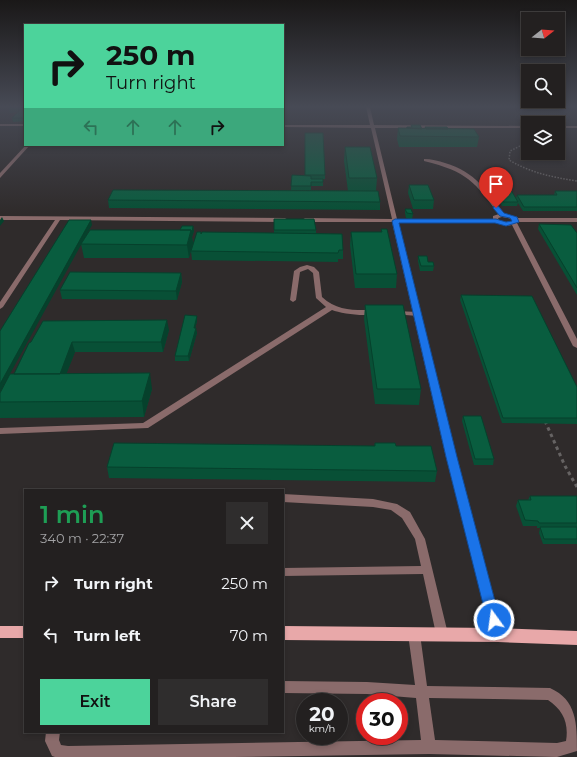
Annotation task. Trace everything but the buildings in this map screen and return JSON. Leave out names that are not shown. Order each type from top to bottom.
[{"type":"main road","points":[[0,632],[24,632]]},
{"type":"main road","points":[[284,633],[442,634],[577,638]]},
{"type":"street","points":[[377,142],[451,457],[498,635]]},
{"type":"street","points":[[0,176],[27,146]]},
{"type":"street","points":[[426,160],[447,164],[466,173],[476,181],[502,215]]},
{"type":"street","points":[[0,169],[7,169]]},
{"type":"street","points":[[496,221],[495,217],[502,215],[511,216],[515,222],[577,346]]},
{"type":"street","points":[[0,218],[291,220]]},
{"type":"street","points":[[0,307],[59,218]]},
{"type":"street","points":[[299,220],[496,221],[502,223],[577,220]]},
{"type":"street","points":[[293,300],[298,271],[303,267],[316,272],[319,298],[330,308],[342,311],[418,314]]},
{"type":"street","points":[[0,430],[145,426],[330,308]]},
{"type":"street","points":[[284,498],[373,503],[394,507],[406,516],[420,539],[442,634]]},
{"type":"street","points":[[284,572],[427,570]]},
{"type":"street","points":[[414,634],[429,747]]},
{"type":"street","points":[[54,733],[52,741],[57,752],[68,754],[429,747],[557,750],[572,746],[576,737],[575,719],[567,706],[560,699],[550,694],[422,692],[367,688],[284,687]]},
{"type":"path","points":[[521,145],[510,151],[508,160],[525,170],[550,178],[577,181]]},
{"type":"path","points":[[544,419],[564,466],[577,487]]},
{"type":"route","points":[[494,620],[451,457],[395,221],[496,221],[506,224],[516,222],[515,218],[502,215],[496,208]]}]
